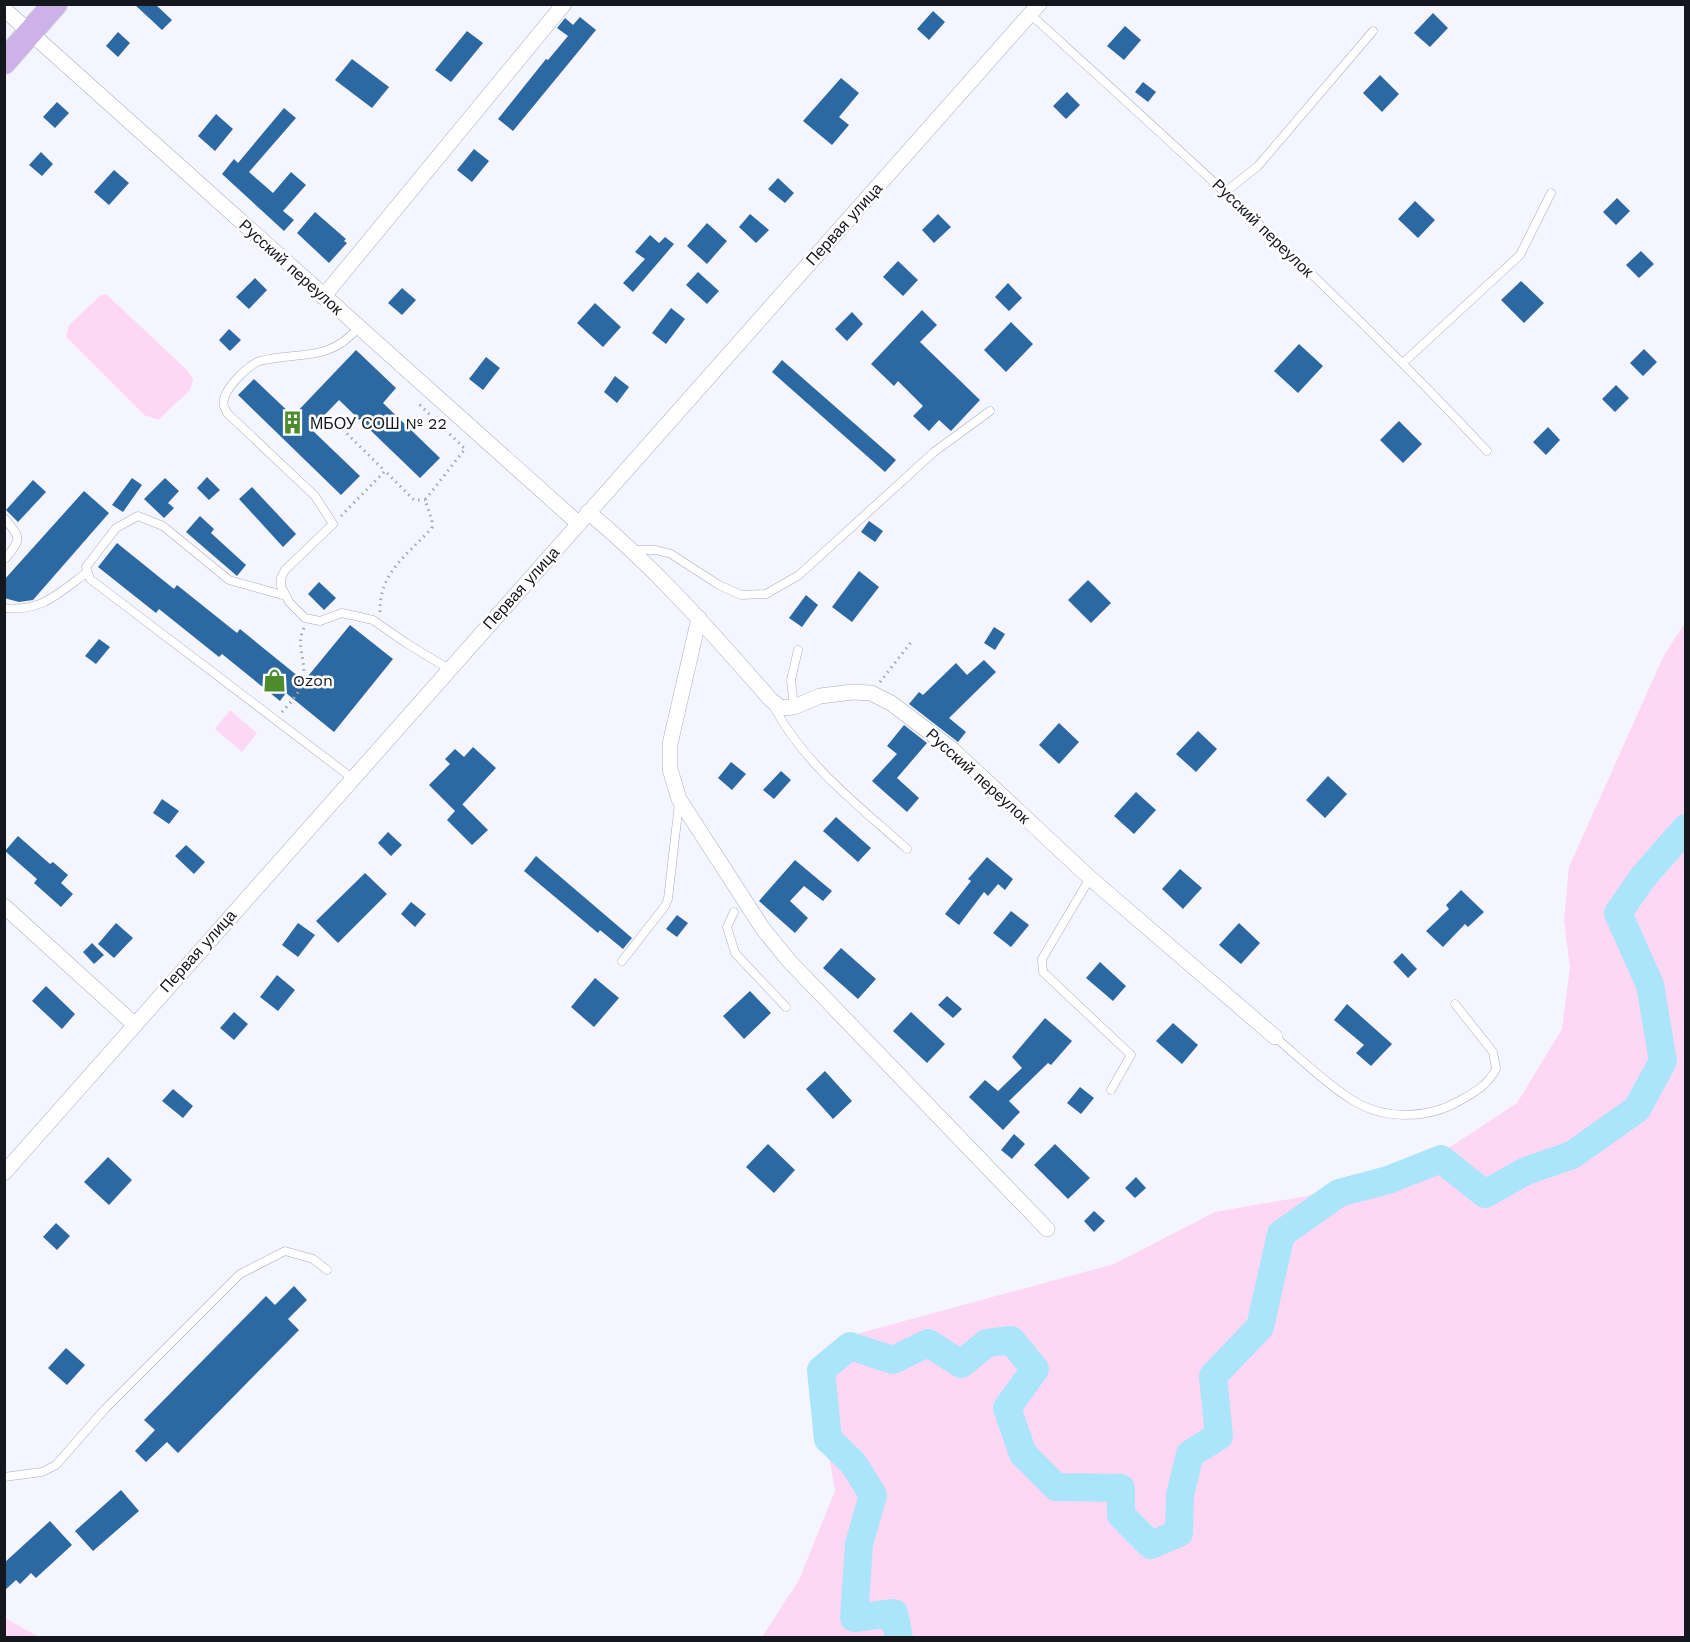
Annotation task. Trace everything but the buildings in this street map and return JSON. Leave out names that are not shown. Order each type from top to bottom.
[{"type":"main road","points":[[4,62],[56,4]]},
{"type":"street","points":[[323,297],[564,4]]},
{"type":"street","name":"Первая улица","points":[[4,1173],[1030,8]]},
{"type":"street","name":"Русский переулок","points":[[4,9],[430,392],[583,518],[634,550],[699,618],[771,700]]},
{"type":"street","points":[[699,618],[670,744],[670,769],[679,799],[763,929],[790,962],[1047,1229]]},
{"type":"street","name":"Русский переулок","points":[[871,693],[891,703],[953,750],[1090,878],[1275,1037]]},
{"type":"street","points":[[771,700],[781,708],[794,706],[820,696],[871,693]]},
{"type":"street","points":[[4,906],[134,1024]]},
{"type":"lane","name":"Русский переулок","points":[[1030,8],[1404,362],[1487,451]]},
{"type":"lane","points":[[1225,192],[1258,166],[1373,31]]},
{"type":"lane","points":[[1404,362],[1520,255],[1551,193]]},
{"type":"lane","points":[[358,328],[349,339],[333,348],[313,354],[260,361],[250,367],[225,394],[223,404],[227,413],[315,496],[333,524],[285,570],[280,578],[286,596],[298,614],[320,621],[342,613],[380,623],[406,643],[449,669]]},
{"type":"lane","points":[[634,550],[656,550],[671,554],[719,585],[741,595],[774,591],[799,575],[944,443],[990,411]]},
{"type":"lane","points":[[286,596],[228,580],[163,526],[138,516],[116,528],[86,567],[86,573],[90,579],[352,778]]},
{"type":"lane","points":[[4,518],[19,537],[19,542],[6,558]]},
{"type":"lane","points":[[4,608],[32,608],[86,573]]},
{"type":"lane","points":[[794,706],[792,669],[798,650]]},
{"type":"lane","points":[[771,700],[791,737],[813,764],[907,849]]},
{"type":"lane","points":[[622,961],[668,899],[679,799]]},
{"type":"lane","points":[[1090,878],[1042,959],[1041,965],[1043,972],[1131,1054],[1111,1090]]},
{"type":"lane","points":[[734,912],[727,927],[735,953],[786,1006]]},
{"type":"lane","points":[[1275,1037],[1354,1101],[1393,1113],[1424,1115],[1444,1110],[1487,1084],[1496,1070],[1493,1052],[1455,1004]]},
{"type":"lane","points":[[4,1477],[42,1472],[61,1461],[105,1409],[240,1274],[285,1251],[303,1255],[327,1270]]},
{"type":"path","points":[[425,500],[465,449],[419,404],[430,392]]},
{"type":"path","points":[[334,421],[414,500],[425,500]]},
{"type":"path","points":[[333,524],[385,471]]},
{"type":"path","points":[[380,623],[380,598],[387,576],[432,528],[432,520],[425,500]]},
{"type":"path","points":[[276,721],[299,690],[304,679],[298,638],[308,619]]},
{"type":"path","points":[[871,693],[912,641]]},
{"type":"shaded area","points":[[106,294],[188,371],[193,380],[190,390],[158,420],[144,415],[66,337],[69,325],[101,295]]},
{"type":"shaded area","points":[[1685,623],[1685,1637],[762,1637],[799,1580],[835,1491],[814,1370],[825,1350],[838,1339],[1114,1264],[1215,1212],[1307,1196],[1444,1151],[1517,1103],[1562,1029],[1570,967],[1564,921],[1569,867],[1664,655]]},
{"type":"shaded area","points":[[230,710],[257,733],[242,752],[215,729]]},
{"type":"shaded area","points":[[5,1618],[39,1637],[5,1637]]},
{"type":"waterway","points":[[899,1638],[894,1613],[854,1618],[859,1544],[873,1495],[853,1463],[828,1439],[821,1370],[850,1346],[893,1360],[928,1343],[961,1364],[987,1343],[1011,1340],[1035,1369],[1007,1408],[1023,1454],[1056,1487],[1121,1488],[1121,1515],[1151,1545],[1179,1533],[1180,1495],[1190,1454],[1219,1436],[1213,1376],[1260,1327],[1281,1234],[1339,1193],[1388,1180],[1441,1159],[1485,1194],[1526,1171],[1572,1155],[1637,1109],[1663,1061],[1650,985],[1618,913],[1643,877],[1686,828]]},
{"type":"place","name":"МБОУ СОШ № 22","points":[[292,423]]},
{"type":"place","name":"Ozon","points":[[275,680]]}]
